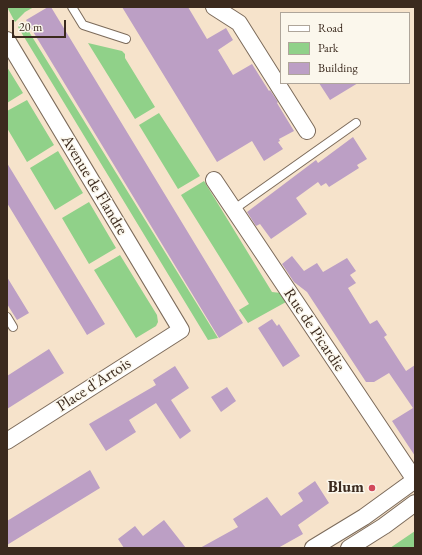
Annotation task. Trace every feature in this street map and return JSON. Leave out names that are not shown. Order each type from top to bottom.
[{"type":"street","points":[[214,7],[239,23],[306,131]]},
{"type":"street","name":"Avenue de Flandre","points":[[7,40],[181,330]]},
{"type":"street","name":"Rue de Picardie","points":[[214,180],[415,480]]},
{"type":"street","name":"Place d'Artois","points":[[7,441],[181,330]]},
{"type":"street","points":[[313,548],[364,517],[415,480]]},
{"type":"street","points":[[349,548],[384,526],[415,503]]},
{"type":"lane","points":[[72,7],[83,25],[126,38]]},
{"type":"lane","points":[[233,210],[356,123]]},
{"type":"lane","points":[[7,316],[13,327]]},
{"type":"green space","points":[[7,7],[34,7],[25,12],[15,22]]},
{"type":"green space","points":[[23,22],[218,338],[208,340],[18,27]]},
{"type":"green space","points":[[88,43],[122,51],[155,107],[135,119]]},
{"type":"green space","points":[[7,67],[23,93],[7,103]]},
{"type":"green space","points":[[27,100],[54,145],[27,162],[7,128],[7,111]]},
{"type":"green space","points":[[159,113],[200,176],[178,189],[139,125]]},
{"type":"green space","points":[[58,151],[83,193],[55,210],[30,168]]},
{"type":"green space","points":[[204,181],[272,292],[281,293],[286,302],[248,323],[239,310],[249,304],[181,195]]},
{"type":"green space","points":[[89,202],[116,248],[89,264],[62,218]]},
{"type":"green space","points":[[120,255],[157,315],[158,322],[156,326],[136,338],[94,270]]},
{"type":"green space","points":[[415,531],[415,548],[390,548]]},
{"type":"building","points":[[48,7],[51,7],[243,323],[219,338],[26,20]]},
{"type":"building","points":[[122,7],[188,7],[207,39],[226,28],[233,40],[218,50],[233,75],[252,64],[269,91],[270,90],[278,102],[277,103],[294,131],[279,139],[280,141],[278,142],[283,149],[264,161],[252,141],[217,162]]},
{"type":"building","points":[[320,84],[356,84],[330,100]]},
{"type":"building","points":[[353,137],[367,159],[357,165],[359,168],[329,187],[326,183],[321,186],[318,182],[296,198],[307,214],[271,239],[260,224],[256,226],[247,212],[316,160],[318,163]]},
{"type":"building","points":[[7,163],[105,324],[87,335],[7,203]]},
{"type":"building","points":[[292,256],[304,271],[317,263],[323,272],[347,258],[356,271],[350,275],[356,283],[348,288],[370,324],[377,320],[387,335],[384,337],[406,371],[415,365],[415,456],[392,421],[413,408],[389,373],[374,382],[366,382],[307,292],[294,282],[282,264]]},
{"type":"building","points":[[7,277],[29,313],[17,320],[7,304]]},
{"type":"building","points":[[272,319],[277,326],[279,324],[300,356],[283,367],[258,328]]},
{"type":"building","points":[[49,349],[64,373],[7,409],[7,376]]},
{"type":"building","points":[[175,366],[189,388],[171,400],[191,431],[180,439],[156,403],[129,420],[136,432],[106,451],[89,424],[156,385],[153,380]]},
{"type":"building","points":[[227,387],[236,401],[221,412],[211,397]]},
{"type":"building","points":[[90,470],[100,488],[7,545],[7,521]]},
{"type":"building","points":[[315,481],[329,503],[298,525],[303,534],[278,548],[200,548],[238,527],[233,519],[267,497],[281,516],[303,501],[298,493]]},
{"type":"building","points":[[164,520],[186,548],[124,548],[118,539],[135,526],[143,536]]},
{"type":"place","name":"Blum","points":[[372,488]]}]
